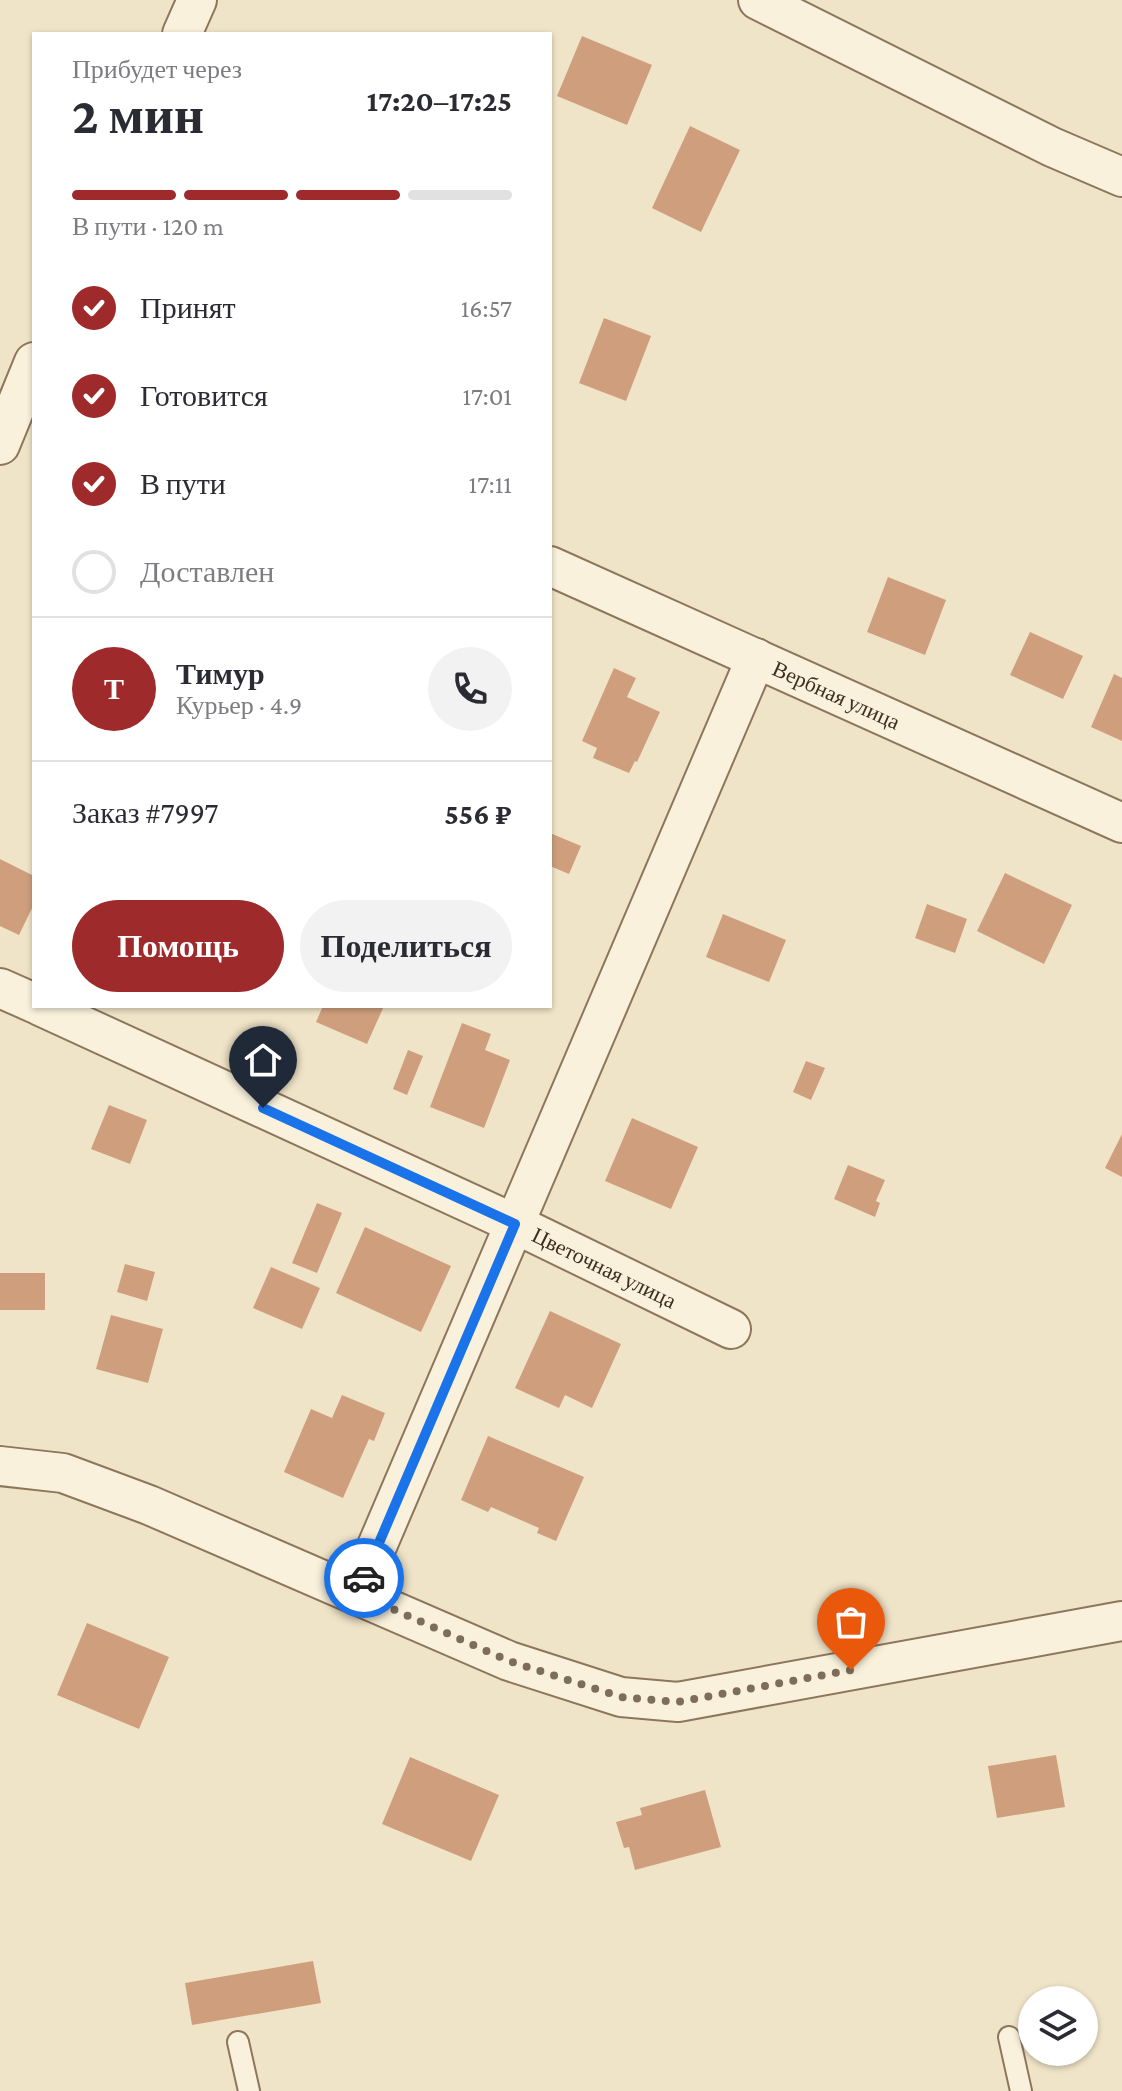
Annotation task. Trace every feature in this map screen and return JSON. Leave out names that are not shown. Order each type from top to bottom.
[{"type":"street","points":[[183,32],[197,0]]},
{"type":"street","points":[[758,0],[1052,147],[1122,177]]},
{"type":"street","points":[[0,445],[32,367]]},
{"type":"street","name":"Вербная улица","points":[[552,567],[1122,823]]},
{"type":"street","points":[[357,1593],[756,658]]},
{"type":"street","points":[[0,988],[32,1002]]},
{"type":"street","name":"Цветочная улица","points":[[44,1008],[515,1224],[731,1329]]},
{"type":"street","points":[[0,1466],[63,1473],[149,1505],[509,1661],[621,1697],[678,1702],[1122,1621]]},
{"type":"lane","points":[[1009,2037],[1021,2091]]},
{"type":"lane","points":[[238,2042],[249,2091]]},
{"type":"building","points":[[582,36],[652,65],[627,125],[557,96]]},
{"type":"building","points":[[690,126],[740,150],[701,232],[652,208]]},
{"type":"building","points":[[604,318],[651,336],[626,401],[579,383]]},
{"type":"building","points":[[888,577],[946,600],[925,655],[867,632]]},
{"type":"building","points":[[1030,632],[1083,656],[1063,699],[1010,675]]},
{"type":"building","points":[[614,668],[636,678],[627,697],[660,712],[629,773],[593,758],[597,748],[582,741]]},
{"type":"building","points":[[1114,674],[1122,678],[1122,741],[1091,727]]},
{"type":"building","points":[[552,834],[581,846],[569,874],[552,867]]},
{"type":"building","points":[[0,859],[32,875],[32,908],[19,935],[0,926]]},
{"type":"building","points":[[1005,873],[1072,905],[1044,964],[977,931]]},
{"type":"building","points":[[927,904],[967,919],[955,953],[915,938]]},
{"type":"building","points":[[723,914],[786,940],[769,982],[706,957]]},
{"type":"building","points":[[322,1008],[383,1008],[367,1044],[316,1022]]},
{"type":"building","points":[[462,1023],[491,1034],[485,1050],[510,1060],[484,1128],[430,1107]]},
{"type":"building","points":[[408,1050],[423,1056],[407,1095],[393,1089]]},
{"type":"building","points":[[806,1061],[825,1068],[811,1100],[793,1092]]},
{"type":"building","points":[[109,1105],[147,1120],[130,1164],[91,1149]]},
{"type":"building","points":[[632,1118],[698,1147],[671,1209],[605,1181]]},
{"type":"building","points":[[1122,1134],[1122,1177],[1105,1168]]},
{"type":"building","points":[[848,1165],[885,1180],[876,1201],[880,1203],[875,1217],[834,1199]]},
{"type":"building","points":[[317,1203],[342,1213],[317,1273],[292,1263]]},
{"type":"building","points":[[365,1227],[451,1266],[421,1332],[336,1293]]},
{"type":"building","points":[[125,1264],[155,1272],[147,1301],[117,1292]]},
{"type":"building","points":[[271,1267],[320,1288],[302,1329],[253,1308]]},
{"type":"building","points":[[0,1273],[45,1273],[45,1310],[0,1310]]},
{"type":"building","points":[[550,1311],[621,1344],[592,1408],[565,1395],[559,1408],[515,1388]]},
{"type":"building","points":[[111,1315],[163,1329],[148,1383],[96,1369]]},
{"type":"building","points":[[342,1395],[385,1413],[374,1441],[369,1439],[343,1498],[284,1472],[311,1409],[332,1418]]},
{"type":"building","points":[[488,1436],[584,1477],[556,1541],[537,1533],[539,1528],[491,1507],[488,1512],[461,1500]]},
{"type":"building","points":[[87,1623],[169,1657],[139,1729],[57,1695]]},
{"type":"building","points":[[1056,1755],[1065,1807],[997,1818],[988,1766]]},
{"type":"building","points":[[410,1757],[499,1795],[471,1861],[382,1824]]},
{"type":"building","points":[[705,1790],[721,1847],[635,1870],[629,1847],[624,1848],[616,1822],[642,1815],[640,1808]]},
{"type":"building","points":[[313,1961],[321,2003],[192,2025],[185,1983]]},
{"type":"way so far","points":[[364,1578],[357,1593],[509,1661],[621,1697],[678,1702],[851,1670]]},
{"type":"route","points":[[263,1108],[515,1224],[364,1578]]}]
